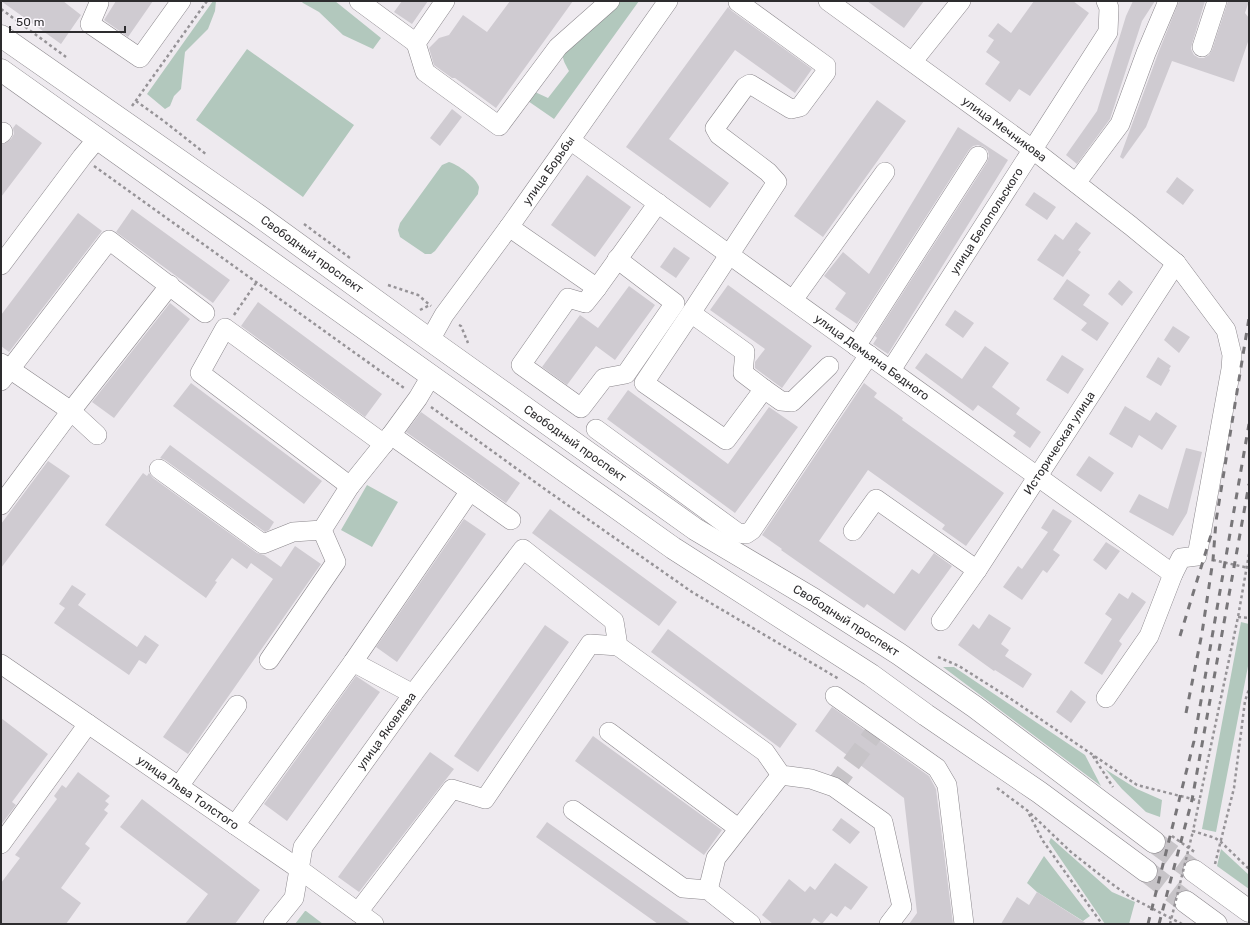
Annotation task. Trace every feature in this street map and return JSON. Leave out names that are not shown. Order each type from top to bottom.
[{"type":"main road","name":"Свободный проспект","points":[[1,36],[124,113],[259,216],[695,529],[813,599],[905,658],[975,707],[1154,842]]},
{"type":"main road","points":[[1,70],[673,548],[871,675],[926,715],[1039,792],[1146,871]]},
{"type":"main road","points":[[97,139],[124,113]]},
{"type":"main road","points":[[1204,868],[1249,911]]},
{"type":"main road","points":[[1186,902],[1216,924]]},
{"type":"street","points":[[98,2],[90,24],[140,58],[181,1]]},
{"type":"street","points":[[359,1],[416,43],[425,72],[499,126],[558,47],[610,1]]},
{"type":"street","points":[[416,43],[445,1]]},
{"type":"street","name":"улица Борьбы","points":[[430,340],[444,315],[509,227],[668,1]]},
{"type":"street","points":[[738,1],[826,66],[826,72],[800,107],[790,109],[750,84],[746,87],[715,128],[719,135],[768,172],[777,182],[644,382],[726,440],[764,389]]},
{"type":"street","name":"улица Мечникова","points":[[828,1],[913,61],[1032,149],[1131,226],[1176,264],[1226,330],[1232,355],[1231,369],[1197,556],[1181,558],[1173,574]]},
{"type":"street","points":[[913,61],[961,1]]},
{"type":"street","name":"улица Белопольского","points":[[891,370],[1108,32],[1109,8],[1106,1]]},
{"type":"street","points":[[1076,183],[1120,124],[1146,54],[1168,1]]},
{"type":"street","points":[[1202,47],[1217,1]]},
{"type":"street","points":[[1,265],[97,139]]},
{"type":"street","name":"улица Демьяна Бедного","points":[[570,140],[1173,574]]},
{"type":"street","points":[[596,429],[738,533],[746,534],[752,530],[978,156]]},
{"type":"street","points":[[793,300],[885,172]]},
{"type":"street","points":[[617,259],[676,303],[626,374],[604,378],[581,408],[521,365],[568,298],[585,303],[597,288],[617,259],[658,203]]},
{"type":"street","points":[[509,227],[597,288]]},
{"type":"street","points":[[97,435],[71,411],[4,371],[109,240],[205,313]]},
{"type":"street","name":"Историческая улица","points":[[941,621],[977,570],[1176,264]]},
{"type":"street","points":[[1,505],[71,411],[170,285]]},
{"type":"street","points":[[691,313],[745,352],[743,373],[781,401],[792,402],[828,366]]},
{"type":"street","points":[[350,486],[200,373],[225,328],[388,439],[470,491],[511,520]]},
{"type":"street","points":[[322,530],[350,486],[388,439],[418,398],[431,376]]},
{"type":"street","points":[[159,469],[263,544],[293,532],[322,530]]},
{"type":"street","points":[[235,825],[353,662],[470,491]]},
{"type":"street","points":[[854,531],[876,499],[977,570]]},
{"type":"street","points":[[269,660],[336,562],[322,530]]},
{"type":"street","name":"улица Яковлева","points":[[273,924],[294,898],[303,847],[413,694],[523,549],[614,621],[618,646]]},
{"type":"street","points":[[1106,698],[1149,636],[1173,574]]},
{"type":"street","points":[[358,912],[452,789],[485,799],[590,644],[618,646],[765,752],[781,774],[811,779],[834,787],[883,822],[902,907],[889,924]]},
{"type":"street","points":[[353,662],[413,694]]},
{"type":"street","name":"улица Льва Толстого","points":[[1,664],[299,869],[374,924]]},
{"type":"street","points":[[835,696],[937,768],[947,785],[964,924]]},
{"type":"street","points":[[179,786],[237,705]]},
{"type":"street","points":[[1,844],[88,724]]},
{"type":"street","points":[[609,732],[738,828]]},
{"type":"street","points":[[708,890],[716,858],[781,774]]},
{"type":"street","points":[[573,810],[683,888],[708,890],[751,924]]},
{"type":"path","points":[[124,113],[207,1]]},
{"type":"path","points":[[1,9],[56,49]]},
{"type":"path","points":[[100,170],[548,492],[692,592],[737,619]]},
{"type":"path","points":[[225,328],[256,283]]},
{"type":"path","points":[[381,283],[418,295],[430,305]]},
{"type":"path","points":[[1170,924],[1200,801],[1248,568],[1249,554]]},
{"type":"path","points":[[1213,560],[1248,568]]},
{"type":"path","points":[[1238,617],[1249,618]]},
{"type":"path","points":[[1204,868],[1221,842],[1234,788],[1245,702],[1249,689]]},
{"type":"path","points":[[1115,790],[1092,754],[1137,785],[1200,801]]},
{"type":"path","points":[[1028,811],[1043,842],[1102,924]]},
{"type":"path","points":[[1193,831],[1215,838],[1221,842],[1249,869]]},
{"type":"path","points":[[1071,852],[1130,897],[1182,924]]},
{"type":"green space","points":[[213,1],[216,1],[215,11],[208,29],[185,52],[181,89],[174,96],[170,106],[165,109],[147,94]]},
{"type":"green space","points":[[301,1],[335,1],[381,38],[373,49],[343,35],[319,12]]},
{"type":"green space","points":[[621,1],[639,1],[554,119],[528,101],[535,92],[548,98],[569,71],[563,59],[565,52],[579,37]]},
{"type":"green space","points":[[247,49],[354,125],[303,197],[196,120]]},
{"type":"green space","points":[[449,162],[461,168],[475,180],[479,187],[478,194],[435,251],[431,254],[425,254],[400,237],[398,230],[400,223],[442,165]]},
{"type":"green space","points":[[367,485],[398,502],[372,547],[341,530]]},
{"type":"green space","points":[[1241,622],[1249,624],[1249,661],[1216,832],[1202,829]]},
{"type":"green space","points":[[943,667],[954,667],[1085,755],[1101,786]]},
{"type":"green space","points":[[1105,769],[1137,789],[1162,800],[1160,817],[1146,812],[1122,789]]},
{"type":"green space","points":[[1051,838],[1112,892],[1135,902],[1129,924],[1105,924],[1049,842]]},
{"type":"green space","points":[[1221,849],[1249,875],[1249,889],[1217,866]]},
{"type":"green space","points":[[1044,856],[1090,916],[1083,921],[1037,892],[1027,883]]},
{"type":"green space","points":[[306,911],[323,924],[295,924]]},
{"type":"building","points":[[1,1],[63,1],[81,15],[61,44]]},
{"type":"building","points":[[116,1],[153,1],[128,37],[104,20]]},
{"type":"building","points":[[402,1],[428,1],[412,24],[394,12]]},
{"type":"building","points":[[510,1],[573,1],[496,108],[455,78],[452,78],[434,65],[429,48],[439,38],[449,35],[463,15],[487,32]]},
{"type":"building","points":[[867,1],[924,1],[904,28]]},
{"type":"building","points":[[1034,1],[1073,1],[1089,13],[1030,96],[1019,89],[1010,102],[985,84],[1000,62],[986,52],[994,40],[988,36],[998,23],[1011,33]]},
{"type":"building","points":[[1133,1],[1155,1],[1142,21],[1110,119],[1077,164],[1066,155],[1097,111],[1126,16]]},
{"type":"building","points":[[1179,1],[1205,1],[1191,49],[1194,55],[1199,58],[1204,58],[1209,55],[1212,50],[1228,1],[1249,1],[1245,13],[1249,18],[1249,39],[1234,82],[1172,61],[1146,127],[1123,159],[1120,157]]},
{"type":"building","points":[[728,7],[812,69],[795,93],[735,50],[669,139],[729,183],[710,208],[626,147]]},
{"type":"building","points":[[877,100],[906,121],[823,237],[794,216]]},
{"type":"building","points":[[452,109],[462,117],[440,146],[430,138]]},
{"type":"building","points":[[16,124],[42,143],[1,197],[1,145],[11,139],[14,134],[13,128]]},
{"type":"building","points":[[958,127],[1008,160],[888,354],[873,344],[877,338],[875,336],[987,162],[989,156],[988,151],[984,147],[978,145],[973,146],[969,150],[857,324],[835,309],[846,293],[824,276],[843,252],[869,274]]},
{"type":"building","points":[[587,175],[631,207],[595,257],[551,225]]},
{"type":"building","points":[[1177,177],[1194,190],[1183,205],[1166,192]]},
{"type":"building","points":[[1034,192],[1056,207],[1047,220],[1025,205]]},
{"type":"building","points":[[132,209],[230,280],[213,303],[116,232]]},
{"type":"building","points":[[78,213],[102,231],[9,352],[1,346],[1,315]]},
{"type":"building","points":[[1076,222],[1091,233],[1078,250],[1081,252],[1063,277],[1037,260],[1055,234],[1063,240]]},
{"type":"building","points":[[674,247],[690,258],[676,278],[660,267]]},
{"type":"building","points":[[1067,279],[1090,295],[1083,305],[1109,323],[1097,341],[1081,330],[1087,323],[1053,299]]},
{"type":"building","points":[[1119,280],[1133,292],[1122,306],[1108,294]]},
{"type":"building","points":[[728,285],[812,346],[782,388],[755,368],[755,362],[765,349],[710,310]]},
{"type":"building","points":[[629,286],[655,305],[615,360],[596,346],[567,385],[542,367],[580,315],[598,328]]},
{"type":"building","points":[[258,302],[382,394],[365,417],[241,326]]},
{"type":"building","points":[[170,303],[190,319],[114,418],[92,402]]},
{"type":"building","points":[[955,310],[974,323],[963,338],[945,325]]},
{"type":"building","points":[[1173,326],[1190,337],[1179,353],[1164,340]]},
{"type":"building","points":[[985,346],[1009,363],[992,387],[1020,408],[1016,414],[1041,432],[1030,448],[1013,436],[1016,432],[978,405],[973,411],[915,368],[926,353],[962,379]]},
{"type":"building","points":[[1062,355],[1084,369],[1068,394],[1046,380]]},
{"type":"building","points":[[1158,357],[1171,366],[1161,386],[1146,377]]},
{"type":"building","points":[[191,383],[322,481],[304,504],[173,406]]},
{"type":"building","points":[[864,383],[877,393],[874,397],[903,418],[902,420],[1004,493],[966,546],[942,529],[945,525],[868,470],[819,541],[894,594],[912,569],[919,574],[934,553],[952,566],[905,631],[867,604],[864,608],[762,535]]},
{"type":"building","points":[[628,390],[728,464],[769,407],[798,427],[735,513],[607,419]]},
{"type":"building","points":[[1125,406],[1150,421],[1156,412],[1177,426],[1162,450],[1139,435],[1132,448],[1109,434]]},
{"type":"building","points":[[421,412],[520,483],[506,503],[406,432]]},
{"type":"building","points":[[170,445],[274,522],[269,530],[265,532],[165,460],[160,458]]},
{"type":"building","points":[[1186,448],[1202,452],[1187,513],[1173,536],[1129,512],[1139,494],[1168,509]]},
{"type":"building","points":[[1089,456],[1114,473],[1101,492],[1076,475]]},
{"type":"building","points":[[48,461],[70,476],[1,568],[1,524]]},
{"type":"building","points":[[143,473],[147,476],[149,473],[153,478],[257,553],[264,555],[281,567],[295,546],[321,564],[188,754],[163,737],[273,579],[251,563],[247,569],[232,558],[215,581],[217,582],[206,598],[105,525]]},
{"type":"building","points":[[550,509],[677,602],[659,626],[532,533]]},
{"type":"building","points":[[1053,509],[1072,521],[1053,550],[1060,555],[1047,573],[1043,570],[1022,600],[1003,587],[1018,566],[1022,569],[1048,532],[1041,528]]},
{"type":"building","points":[[464,519],[486,534],[397,662],[376,647]]},
{"type":"building","points":[[1106,542],[1120,551],[1106,570],[1093,560]]},
{"type":"building","points":[[72,585],[86,594],[78,605],[137,647],[145,635],[159,645],[146,664],[139,660],[129,675],[54,623],[65,608],[59,604]]},
{"type":"building","points":[[1132,592],[1146,602],[1119,641],[1122,644],[1102,675],[1084,663],[1112,619],[1105,614],[1119,593],[1128,599]]},
{"type":"building","points":[[989,614],[1011,628],[1001,644],[1009,650],[1005,656],[1032,674],[1023,688],[995,670],[994,671],[958,645],[973,624],[979,629]]},
{"type":"building","points":[[545,625],[569,642],[478,772],[454,756]]},
{"type":"building","points":[[668,629],[797,724],[780,748],[651,652]]},
{"type":"building","points":[[356,676],[380,692],[287,821],[264,804]]},
{"type":"building","points":[[1071,690],[1086,702],[1071,723],[1056,712]]},
{"type":"building","points":[[832,707],[929,776],[936,789],[953,924],[909,924],[917,913],[904,798],[815,731]]},
{"type":"building","points":[[1,718],[48,754],[12,802],[16,805],[1,825]]},
{"type":"building","points":[[593,736],[722,830],[704,855],[575,761]]},
{"type":"building","points":[[430,752],[454,769],[359,892],[338,877]]},
{"type":"building","points":[[78,772],[110,796],[105,801],[109,804],[104,810],[108,813],[85,844],[90,848],[61,888],[81,903],[66,924],[1,924],[1,883],[20,858],[15,855],[57,799],[54,796],[62,785],[66,788]]},
{"type":"building","points":[[142,799],[260,890],[235,924],[185,924],[208,894],[120,827]]},
{"type":"building","points":[[841,818],[860,832],[850,844],[832,830]]},
{"type":"building","points":[[547,822],[691,924],[658,924],[536,837]]},
{"type":"building","points":[[835,863],[868,887],[851,910],[845,906],[837,917],[831,913],[822,924],[814,918],[810,924],[773,924],[762,915],[789,879],[805,892],[810,886],[815,890]]},
{"type":"building","points":[[1037,892],[1087,924],[1001,924],[1017,897],[1029,905]]},
{"type":"tunnel","points":[[834,787],[879,726]]},
{"type":"tunnel","points":[[1154,842],[1194,871]]},
{"type":"tunnel","points":[[1146,871],[1186,902]]},
{"type":"railway","points":[[1186,713],[1202,633],[1213,560],[1216,521],[1249,318]]},
{"type":"railway","points":[[1148,924],[1194,741],[1249,424]]},
{"type":"railway","points":[[1159,924],[1192,800],[1249,484]]},
{"type":"railway","points":[[1180,636],[1211,535]]}]
